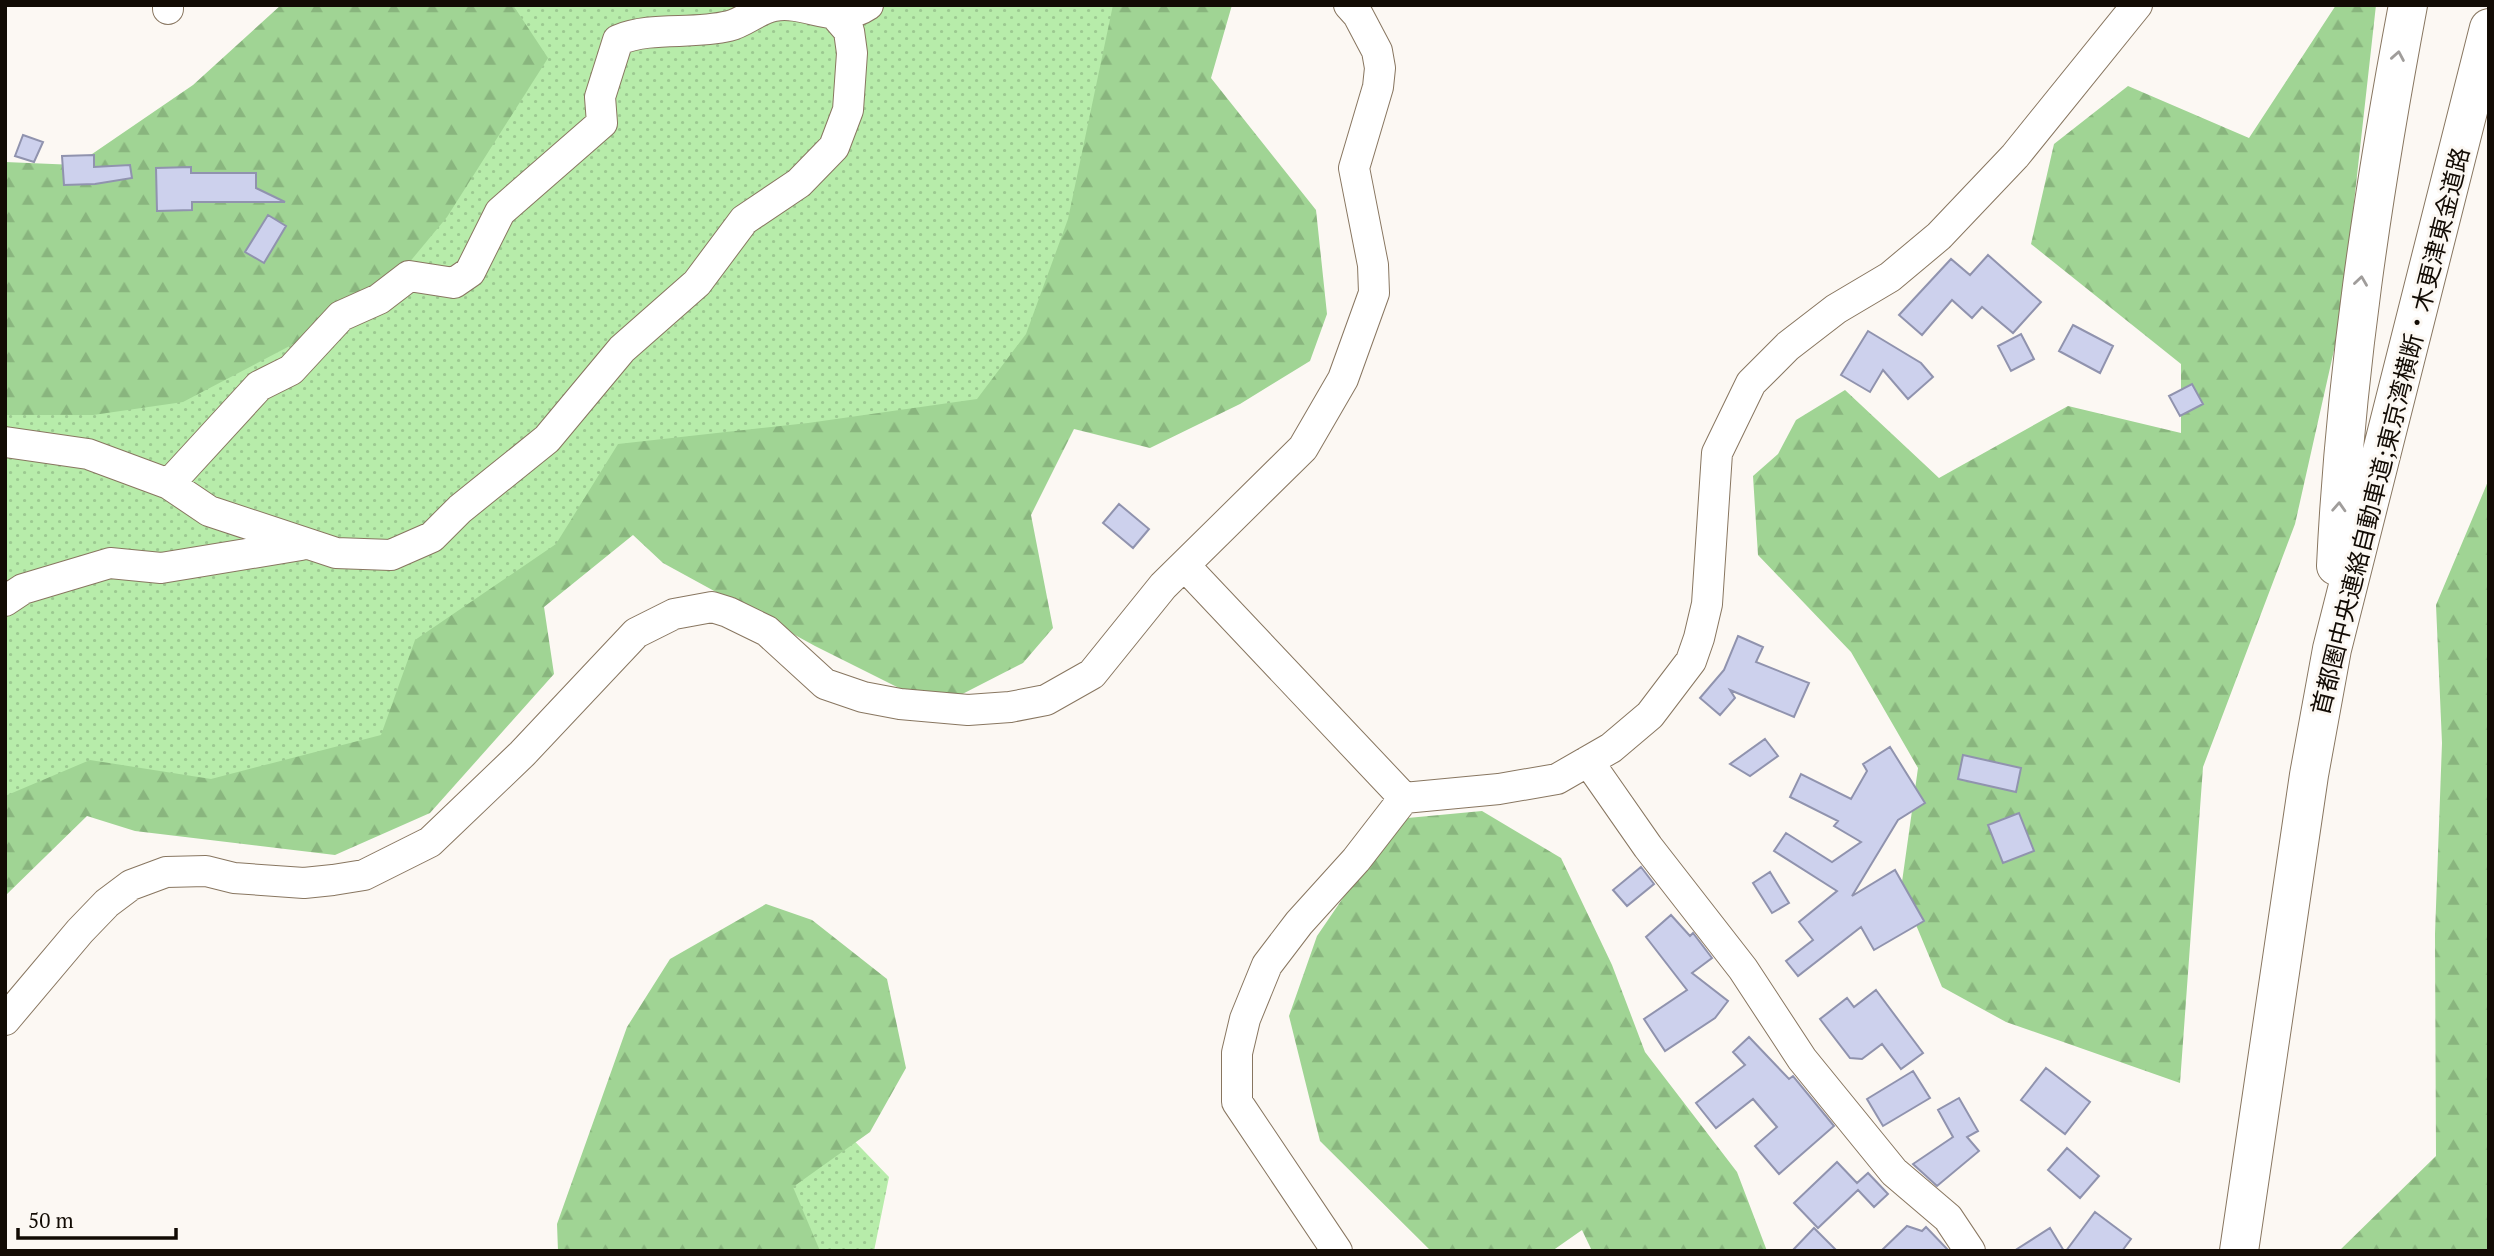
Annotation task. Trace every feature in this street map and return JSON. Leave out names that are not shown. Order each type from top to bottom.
[{"type":"highway","points":[[2332,649],[2340,490],[2355,323],[2381,153],[2408,5]]},
{"type":"highway","name":"首都圏中央連絡自動車道;東京湾横断・木更津東金道路","points":[[2239,1251],[2309,775],[2332,649],[2489,28]]},
{"type":"highway","points":[[2425,279],[2489,95]]},
{"type":"street","points":[[169,484],[259,386],[291,370],[341,316],[379,299],[409,276],[454,283],[470,272],[500,212],[602,123],[600,97],[618,40],[639,31],[682,33],[732,26],[772,6],[794,6],[836,16],[856,13],[868,5]]},
{"type":"street","points":[[5,1020],[80,931],[107,903],[131,885],[166,872],[206,871],[234,878],[304,883],[333,880],[364,875],[430,842],[522,754],[636,633],[674,614],[712,607],[728,612],[767,631],[825,684],[863,697],[901,704],[968,710],[1010,707],[1045,700],[1092,674],[1163,586],[1303,448],[1343,379],[1374,293],[1373,265],[1354,168],[1378,87],[1380,68],[1377,51],[1358,15],[1349,5]]},
{"type":"street","points":[[1337,1251],[1237,1102],[1237,1053],[1245,1019],[1267,965],[1299,923],[1356,860],[1404,798],[1499,789],[1557,779],[1611,748],[1650,715],[1691,661],[1707,604],[1717,453],[1751,383],[1788,346],[1836,309],[1890,277],[1939,236],[2015,156],[2137,5]]},
{"type":"street","points":[[5,442],[88,454],[169,484],[209,511],[336,553],[391,555],[432,537],[460,509],[547,439],[622,349],[697,283],[744,220],[799,183],[834,147],[848,110],[852,53],[849,32],[836,16]]},
{"type":"street","points":[[5,601],[23,589],[110,563],[161,568],[305,544]]},
{"type":"street","points":[[1185,566],[1404,798]]},
{"type":"street","points":[[1588,761],[1648,847],[1743,969],[1802,1059],[1894,1172],[1948,1218],[1970,1251]]},
{"type":"green space","points":[[281,5],[513,5],[548,58],[447,217],[379,299],[183,402],[93,415],[5,415],[5,162],[76,165],[193,85]]},
{"type":"green space","points":[[438,5],[1173,5],[997,467],[630,494],[337,809],[107,792],[5,842],[5,311]]},
{"type":"green space","points":[[1113,5],[1232,5],[1211,78],[1316,210],[1327,314],[1310,361],[1240,404],[1150,448],[1074,429],[1031,515],[1053,628],[1023,663],[937,707],[815,646],[663,563],[633,535],[544,607],[554,674],[430,813],[335,855],[135,831],[87,816],[5,896],[5,796],[90,760],[211,779],[381,735],[415,640],[556,544],[618,444],[808,423],[977,399],[1026,334],[1068,219]]},
{"type":"green space","points":[[2336,5],[2376,5],[2341,319],[2295,524],[2203,767],[2180,1083],[2006,1022],[1942,987],[1901,889],[1918,768],[1851,652],[1758,555],[1753,476],[1778,454],[1796,420],[1845,390],[1939,478],[2068,406],[2181,433],[2181,364],[2031,244],[2054,144],[2128,86],[2249,138]]},
{"type":"green space","points":[[2489,479],[2489,1251],[2339,1251],[2436,1156],[2435,934],[2442,743],[2436,605]]},
{"type":"green space","points":[[1482,811],[1561,858],[1612,965],[1645,1052],[1737,1172],[1767,1251],[1592,1251],[1582,1230],[1552,1251],[1431,1251],[1320,1141],[1289,1016],[1317,936],[1397,819]]},
{"type":"green space","points":[[766,904],[812,920],[887,979],[906,1068],[870,1132],[793,1187],[820,1251],[558,1251],[557,1224],[627,1027],[670,959]]},
{"type":"green space","points":[[788,1072],[889,1177],[874,1251],[597,1251]]},
{"type":"building","points":[[23,135],[43,142],[34,162],[15,156]]},
{"type":"building","points":[[94,155],[94,167],[130,165],[132,178],[95,184],[64,185],[62,156]]},
{"type":"building","points":[[191,167],[191,173],[256,173],[256,188],[285,202],[192,202],[192,210],[157,211],[156,168]]},
{"type":"building","points":[[268,215],[286,226],[264,263],[245,252]]},
{"type":"building","points":[[1988,255],[2041,302],[2013,333],[1982,307],[1972,318],[1952,300],[1922,335],[1899,315],[1951,259],[1970,275]]},
{"type":"building","points":[[2073,325],[2113,346],[2100,373],[2059,351]]},
{"type":"building","points":[[1868,331],[1921,363],[1933,377],[1908,399],[1883,370],[1870,392],[1841,375]]},
{"type":"building","points":[[2021,334],[2034,359],[2011,371],[1998,346]]},
{"type":"building","points":[[2192,384],[2203,404],[2180,416],[2169,396]]},
{"type":"building","points":[[1119,504],[1149,529],[1133,548],[1103,523]]},
{"type":"building","points":[[1738,636],[1763,647],[1756,662],[1809,683],[1794,717],[1730,690],[1735,698],[1720,715],[1700,698],[1724,670]]},
{"type":"building","points":[[1765,739],[1778,756],[1750,776],[1730,764]]},
{"type":"building","points":[[1890,747],[1925,803],[1898,820],[1852,896],[1895,870],[1924,921],[1874,950],[1861,927],[1798,976],[1786,961],[1813,940],[1799,922],[1837,891],[1774,851],[1786,833],[1832,862],[1861,842],[1834,826],[1838,821],[1790,797],[1801,774],[1851,799],[1867,771],[1863,764]]},
{"type":"building","points":[[1963,755],[2021,768],[2016,792],[1958,779]]},
{"type":"building","points":[[2019,813],[2034,851],[2003,863],[1988,825]]},
{"type":"building","points":[[1641,867],[1654,884],[1627,906],[1613,890]]},
{"type":"building","points":[[1770,872],[1789,903],[1772,913],[1753,883]]},
{"type":"building","points":[[1671,915],[1690,936],[1693,933],[1712,958],[1692,973],[1728,1001],[1715,1018],[1665,1051],[1644,1019],[1687,990],[1646,937]]},
{"type":"building","points":[[1876,990],[1923,1053],[1901,1069],[1882,1044],[1862,1059],[1850,1058],[1820,1019],[1847,998],[1854,1007]]},
{"type":"building","points":[[1749,1037],[1789,1079],[1793,1076],[1834,1126],[1779,1174],[1755,1146],[1777,1127],[1753,1099],[1716,1128],[1696,1103],[1745,1065],[1733,1052]]},
{"type":"building","points":[[2046,1068],[2090,1102],[2065,1134],[2021,1100]]},
{"type":"building","points":[[1913,1071],[1930,1098],[1883,1126],[1867,1099]]},
{"type":"building","points":[[1959,1098],[1978,1131],[1967,1137],[1979,1151],[1937,1186],[1913,1164],[1953,1137],[1938,1110]]},
{"type":"building","points":[[2067,1148],[2099,1176],[2080,1198],[2048,1170]]},
{"type":"building","points":[[1837,1162],[1857,1183],[1868,1173],[1888,1194],[1874,1207],[1858,1190],[1818,1228],[1794,1203]]},
{"type":"building","points":[[2095,1212],[2131,1239],[2122,1251],[2066,1251]]},
{"type":"building","points":[[1907,1226],[1922,1231],[1926,1227],[1949,1251],[1881,1251]]},
{"type":"building","points":[[1814,1228],[1837,1251],[1792,1251]]},
{"type":"building","points":[[2050,1228],[2064,1251],[2014,1251]]}]
